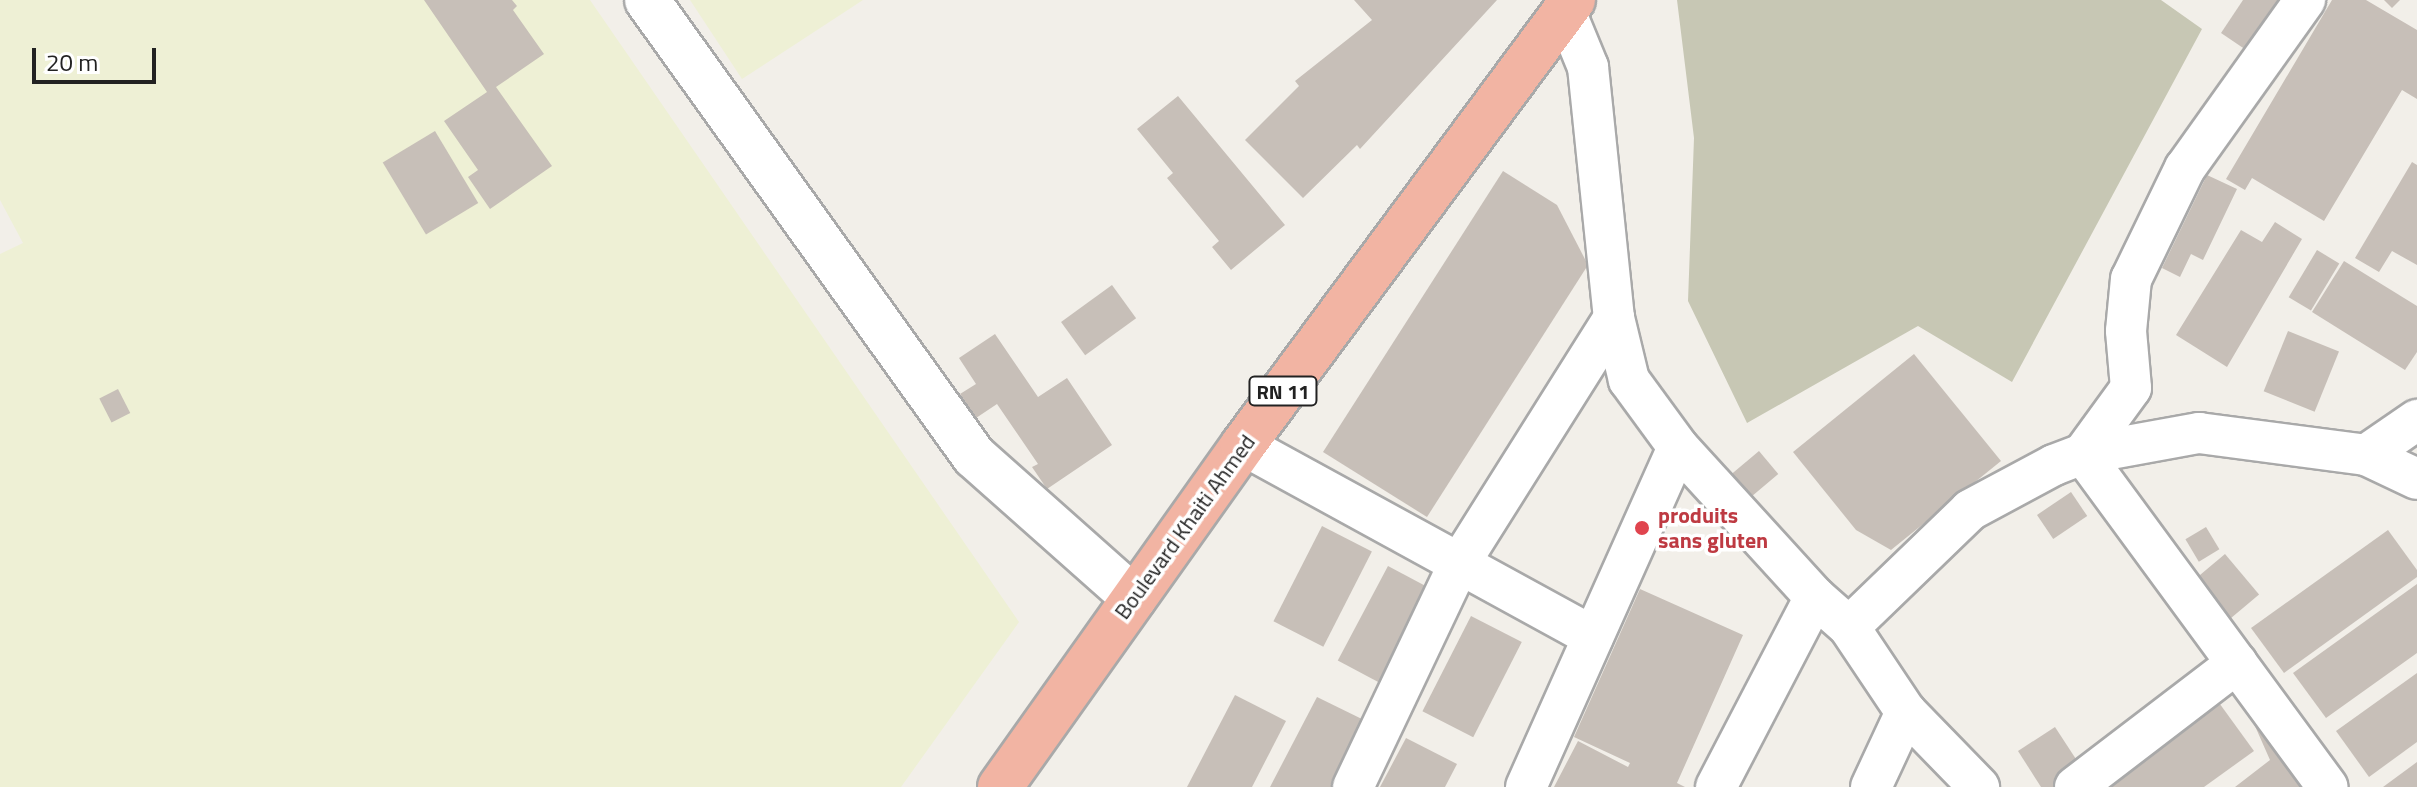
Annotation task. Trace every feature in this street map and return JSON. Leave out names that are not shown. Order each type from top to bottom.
[{"type":"highway","name":"Boulevard Khaiti Ahmed","points":[[1000,787],[1243,445],[1569,6]]},
{"type":"street","points":[[647,0],[974,456],[1134,598]]},
{"type":"street","points":[[2083,454],[2131,388],[2126,331],[2131,279],[2185,168],[2305,0]]},
{"type":"street","points":[[1569,6],[1588,67],[1614,318],[1629,380],[1678,447],[1815,597],[1849,627],[1906,712],[1979,787]]},
{"type":"street","points":[[1353,787],[1459,564],[1614,318]]},
{"type":"street","points":[[2366,455],[2417,420]]},
{"type":"street","points":[[1849,627],[1970,510],[2054,465],[2083,454],[2199,433],[2366,455],[2417,479]]},
{"type":"street","points":[[1243,445],[1593,637]]},
{"type":"street","points":[[1526,787],[1678,447]]},
{"type":"street","points":[[2083,454],[2328,787]]},
{"type":"street","points":[[1716,787],[1815,597]]},
{"type":"street","points":[[2075,787],[2237,663]]},
{"type":"street","points":[[1871,787],[1906,712]]},
{"type":"shaded area","points":[[0,0],[590,0],[1019,622],[901,787],[0,787],[0,254],[23,243],[0,200]]},
{"type":"shaded area","points":[[690,0],[863,0],[742,79]]},
{"type":"shaded area","points":[[1677,0],[2161,0],[2202,29],[2012,382],[1918,326],[1747,423],[1688,301],[1694,138]]},
{"type":"building","points":[[424,0],[512,0],[517,6],[513,10],[544,54],[496,87],[552,166],[490,209],[468,177],[478,170],[444,121],[487,92]]},
{"type":"building","points":[[1354,0],[1497,0],[1360,149],[1357,145],[1303,198],[1245,140],[1299,86],[1295,81],[1372,20]]},
{"type":"building","points":[[2243,0],[2293,0],[2255,56],[2221,33]]},
{"type":"building","points":[[2332,0],[2366,0],[2417,30],[2417,99],[2402,90],[2324,221],[2252,178],[2245,190],[2226,179]]},
{"type":"building","points":[[2384,0],[2400,0],[2392,8]]},
{"type":"building","points":[[1178,96],[1285,225],[1231,270],[1212,247],[1219,241],[1167,178],[1173,173],[1137,129]]},
{"type":"building","points":[[435,131],[478,203],[426,234],[383,162]]},
{"type":"building","points":[[2412,162],[2417,165],[2417,265],[2392,251],[2379,272],[2355,258]]},
{"type":"building","points":[[1503,171],[1557,205],[1588,265],[1427,517],[1323,452]]},
{"type":"building","points":[[2207,175],[2237,189],[2203,260],[2191,254],[2180,277],[2162,268]]},
{"type":"building","points":[[2275,222],[2302,239],[2227,367],[2176,335],[2241,230],[2262,242]]},
{"type":"building","points":[[2317,250],[2339,263],[2311,311],[2289,297]]},
{"type":"building","points":[[2344,261],[2417,306],[2417,352],[2405,370],[2312,312]]},
{"type":"building","points":[[1112,285],[1136,318],[1085,355],[1061,322]]},
{"type":"building","points":[[2288,331],[2339,352],[2315,412],[2264,391]]},
{"type":"building","points":[[995,334],[1038,397],[1067,378],[1112,445],[1047,489],[1032,467],[1038,464],[997,404],[976,418],[960,394],[976,384],[959,358]]},
{"type":"building","points":[[1914,354],[2001,461],[1891,550],[1856,530],[1793,452]]},
{"type":"building","points":[[118,389],[130,413],[112,423],[99,399]]},
{"type":"building","points":[[1759,451],[1778,474],[1748,500],[1728,477]]},
{"type":"building","points":[[2071,492],[2087,516],[2053,539],[2037,515]]},
{"type":"building","points":[[1322,526],[1372,551],[1323,647],[1273,621]]},
{"type":"building","points":[[2206,527],[2219,549],[2199,562],[2185,539]]},
{"type":"building","points":[[2388,530],[2417,570],[2417,577],[2284,673],[2251,628]]},
{"type":"building","points":[[2225,554],[2259,595],[2211,635],[2177,594]]},
{"type":"building","points":[[1388,566],[1439,593],[1389,688],[1338,660]]},
{"type":"building","points":[[2417,584],[2417,653],[2326,718],[2293,673]]},
{"type":"building","points":[[1640,589],[1743,635],[1677,783],[1685,787],[1554,787],[1578,741],[1628,767],[1630,763],[1574,737]]},
{"type":"building","points":[[1471,616],[1522,642],[1473,737],[1422,711]]},
{"type":"building","points":[[2417,673],[2417,742],[2369,777],[2336,731]]},
{"type":"building","points":[[1235,695],[1286,721],[1252,787],[1187,787]]},
{"type":"building","points":[[1317,697],[1368,722],[1334,787],[1270,787]]},
{"type":"building","points":[[2217,700],[2254,751],[2204,787],[2096,787]]},
{"type":"building","points":[[2275,707],[2296,754],[2283,760],[2303,787],[2235,787],[2270,760],[2251,717]]},
{"type":"building","points":[[2055,727],[2089,779],[2078,787],[2041,787],[2018,751]]},
{"type":"building","points":[[1406,738],[1457,764],[1445,787],[1380,787]]},
{"type":"building","points":[[2417,762],[2417,787],[2383,787]]},
{"type":"place","name":"produits sans gluten","points":[[1642,528]]}]
